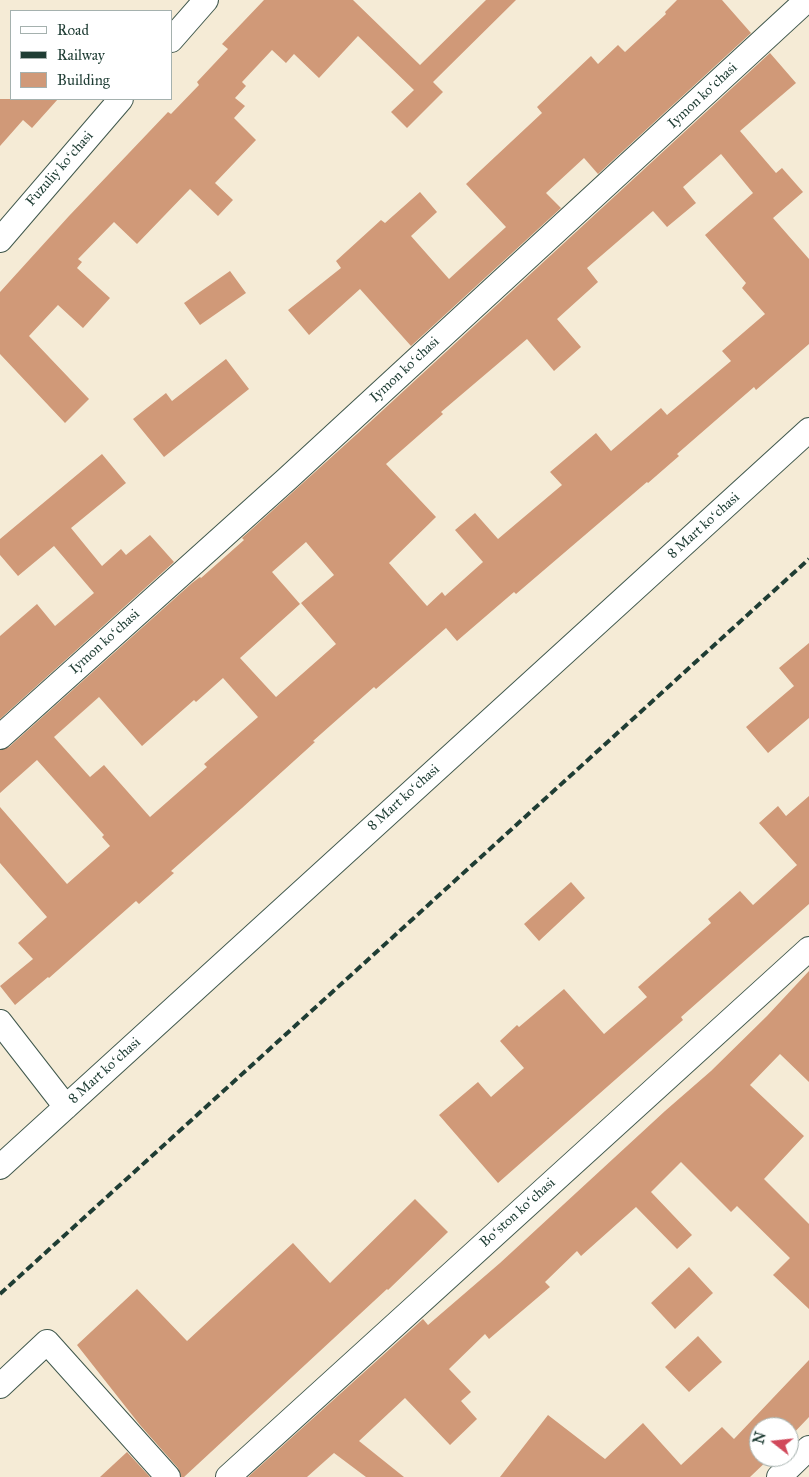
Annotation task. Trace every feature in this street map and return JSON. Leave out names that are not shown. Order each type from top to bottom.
[{"type":"street","points":[[172,39],[206,0]]},
{"type":"street","name":"Iymon koʻchasi","points":[[0,737],[287,479],[807,0]]},
{"type":"street","name":"Fuzuliy koʻchasi","points":[[0,240],[120,100]]},
{"type":"street","name":"8 Mart koʻchasi","points":[[0,1167],[809,430]]},
{"type":"street","name":"Boʻston koʻchasi","points":[[228,1477],[809,949]]},
{"type":"street","points":[[0,1022],[66,1107]]},
{"type":"street","points":[[0,1386],[48,1342],[168,1477]]},
{"type":"street","points":[[779,1477],[809,1448]]},
{"type":"building","points":[[264,0],[353,0],[420,65],[486,0],[516,0],[433,82],[443,92],[407,128],[391,112],[414,90],[358,36],[319,78],[294,54],[286,63],[272,50],[242,82],[246,86],[235,98],[245,106],[234,118],[256,140],[215,183],[233,200],[218,216],[190,189],[137,244],[114,222],[78,259],[82,262],[77,268],[110,298],[83,328],[58,305],[29,336],[89,399],[65,423],[0,354],[0,292],[168,112],[171,114],[199,85],[197,82],[228,49],[222,44]]},
{"type":"building","points":[[677,0],[722,0],[751,33],[598,174],[584,158],[546,193],[561,208],[411,346],[360,289],[309,335],[288,310],[341,268],[336,261],[381,220],[385,223],[420,192],[437,212],[411,236],[449,279],[506,227],[466,184],[542,113],[537,107],[591,56],[598,64],[618,45],[625,52],[666,14],[665,12]]},
{"type":"building","points":[[770,53],[796,83],[740,131],[776,173],[782,168],[803,192],[773,218],[809,259],[809,344],[756,390],[754,387],[677,454],[679,456],[648,483],[457,641],[446,628],[376,689],[374,687],[171,871],[174,873],[139,904],[136,901],[49,978],[15,1005],[0,986],[33,959],[18,943],[47,917],[0,863],[0,807],[67,884],[110,846],[102,837],[104,835],[37,760],[0,793],[0,750],[9,747],[192,583],[201,578],[244,540],[242,538]],"holes":[[[721,154],[753,193],[705,235],[746,283],[742,288],[765,314],[722,351],[731,361],[667,415],[661,408],[611,451],[596,433],[550,472],[562,485],[498,539],[475,513],[455,530],[483,562],[445,596],[442,592],[427,606],[389,563],[436,517],[386,464],[443,414],[441,412],[527,339],[554,371],[581,347],[557,319],[598,282],[587,268],[653,211],[667,227],[696,203],[683,187]],[[306,542],[334,575],[301,603],[336,644],[276,697],[240,658],[300,604],[272,572]],[[223,678],[258,717],[204,764],[207,767],[150,817],[104,765],[90,777],[54,737],[99,697],[142,746],[194,700],[196,702]]]},
{"type":"building","points":[[0,99],[57,100],[32,128],[23,120],[0,146]]},
{"type":"building","points":[[230,271],[246,293],[200,325],[184,303]]},
{"type":"building","points":[[226,359],[249,389],[164,457],[133,419],[166,393],[172,401]]},
{"type":"building","points":[[102,454],[126,483],[71,528],[102,566],[121,549],[126,555],[150,535],[174,562],[0,719],[0,636],[37,604],[55,626],[94,593],[54,546],[18,576],[0,555],[0,539]]},
{"type":"building","points":[[809,643],[809,718],[768,753],[746,727],[794,686],[779,668]]},
{"type":"building","points":[[809,796],[809,904],[681,1017],[683,1020],[498,1183],[439,1115],[478,1082],[491,1097],[524,1068],[500,1041],[517,1025],[519,1027],[564,989],[604,1034],[647,997],[638,987],[711,923],[708,919],[740,891],[753,905],[797,865],[759,823],[778,806],[786,816]]},
{"type":"building","points":[[571,882],[585,898],[539,941],[524,924]]},
{"type":"building","points":[[809,971],[809,1082],[780,1054],[750,1085],[804,1136],[764,1179],[809,1224],[809,1309],[773,1275],[790,1258],[737,1206],[731,1212],[681,1162],[651,1192],[692,1235],[677,1249],[636,1207],[581,1256],[577,1251],[545,1282],[550,1287],[489,1339],[485,1334],[449,1369],[471,1392],[461,1401],[477,1419],[450,1445],[405,1398],[359,1441],[404,1477],[366,1477],[334,1453],[307,1477],[248,1477],[423,1319],[428,1325],[500,1263],[711,1071]]},
{"type":"building","points":[[415,1199],[448,1232],[388,1290],[184,1477],[181,1477],[178,1468],[140,1425],[77,1345],[137,1289],[187,1341],[293,1243],[330,1283]]},
{"type":"building","points":[[689,1267],[713,1293],[675,1329],[651,1303]]},
{"type":"building","points":[[698,1336],[722,1362],[689,1392],[665,1367]]},
{"type":"building","points":[[809,1360],[809,1417],[799,1428],[799,1417],[755,1417]]},
{"type":"building","points":[[548,1415],[605,1459],[643,1423],[681,1465],[722,1427],[734,1439],[749,1423],[749,1467],[760,1467],[750,1477],[500,1477]]},
{"type":"building","points":[[127,1452],[150,1477],[100,1477]]},
{"type":"railway","points":[[0,1294],[809,559]]}]
